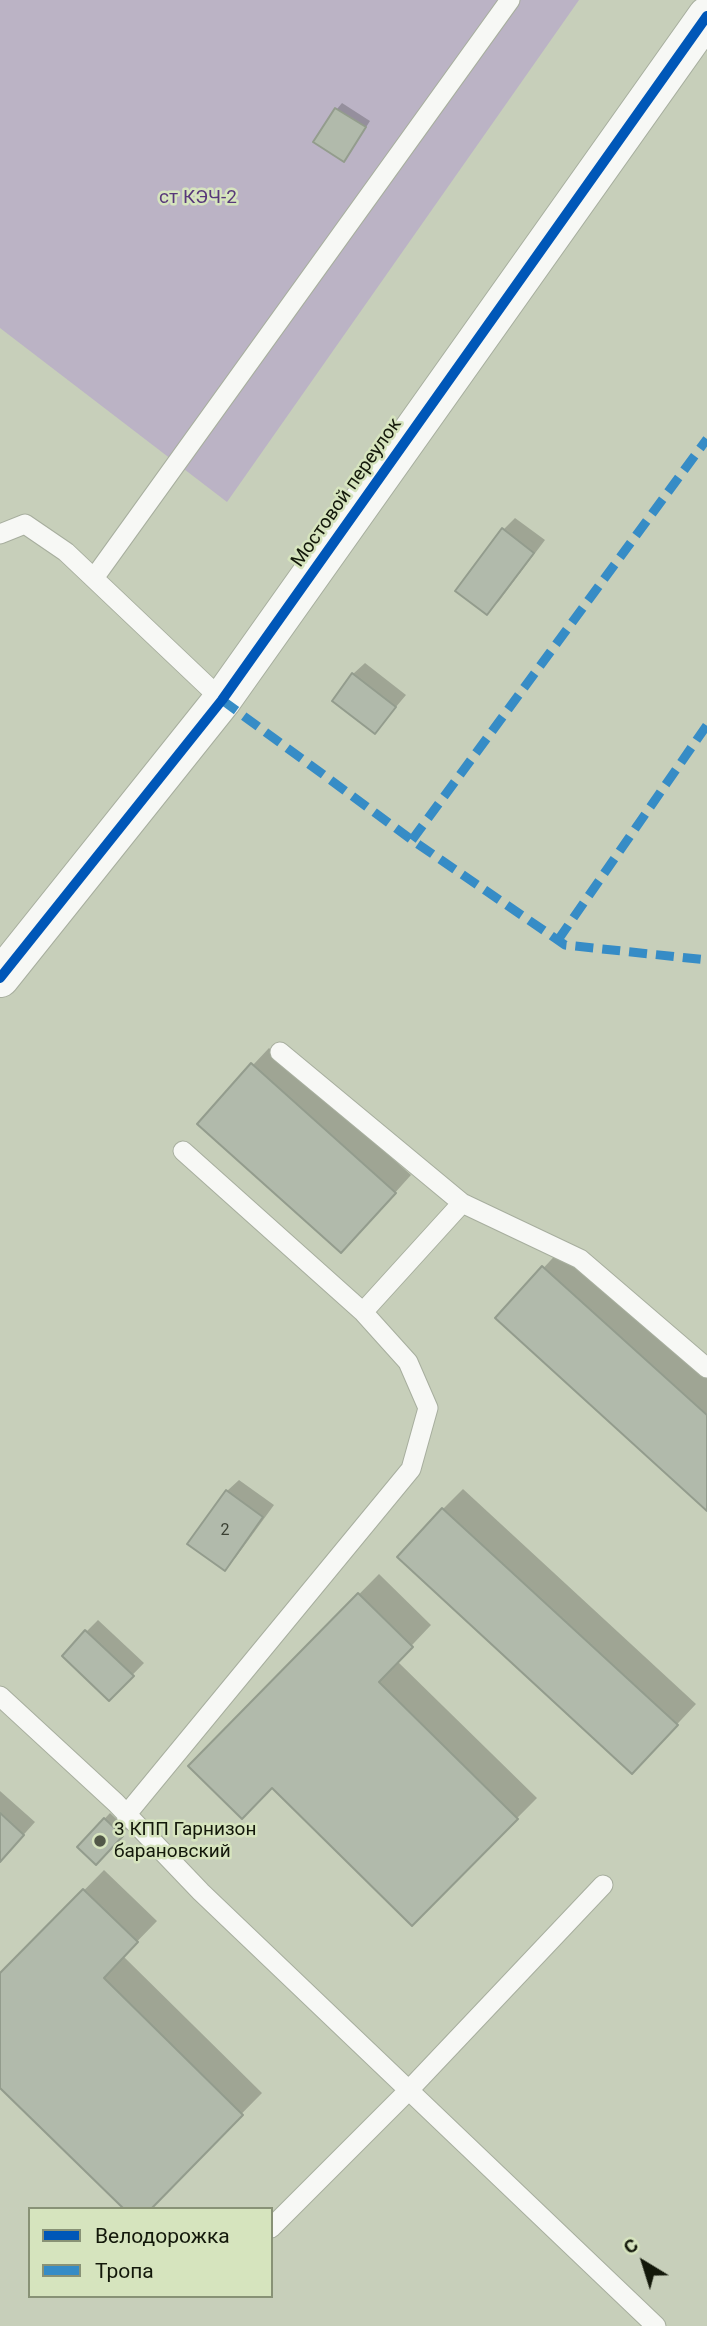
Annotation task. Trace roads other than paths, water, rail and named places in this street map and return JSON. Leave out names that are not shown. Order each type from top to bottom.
[{"type":"street","name":"Мостовой переулок","points":[[0,978],[222,700],[707,16]]},
{"type":"lane","points":[[94,578],[510,0]]},
{"type":"lane","points":[[0,534],[25,524],[66,552],[222,700]]},
{"type":"lane","points":[[280,1052],[462,1203],[580,1259],[707,1368]]},
{"type":"lane","points":[[126,1815],[411,1469],[429,1408],[408,1362],[363,1312],[183,1152]]},
{"type":"lane","points":[[363,1312],[462,1203]]},
{"type":"lane","points":[[0,1696],[116,1803],[201,1892],[656,2326]]},
{"type":"lane","points":[[273,2226],[409,2090],[603,1885]]},
{"type":"place","name":"3 КПП Гарнизон барановский","points":[[100,1841]]},
{"type":"park label","name":"ст КЭЧ-2","points":[[198,198]]}]
